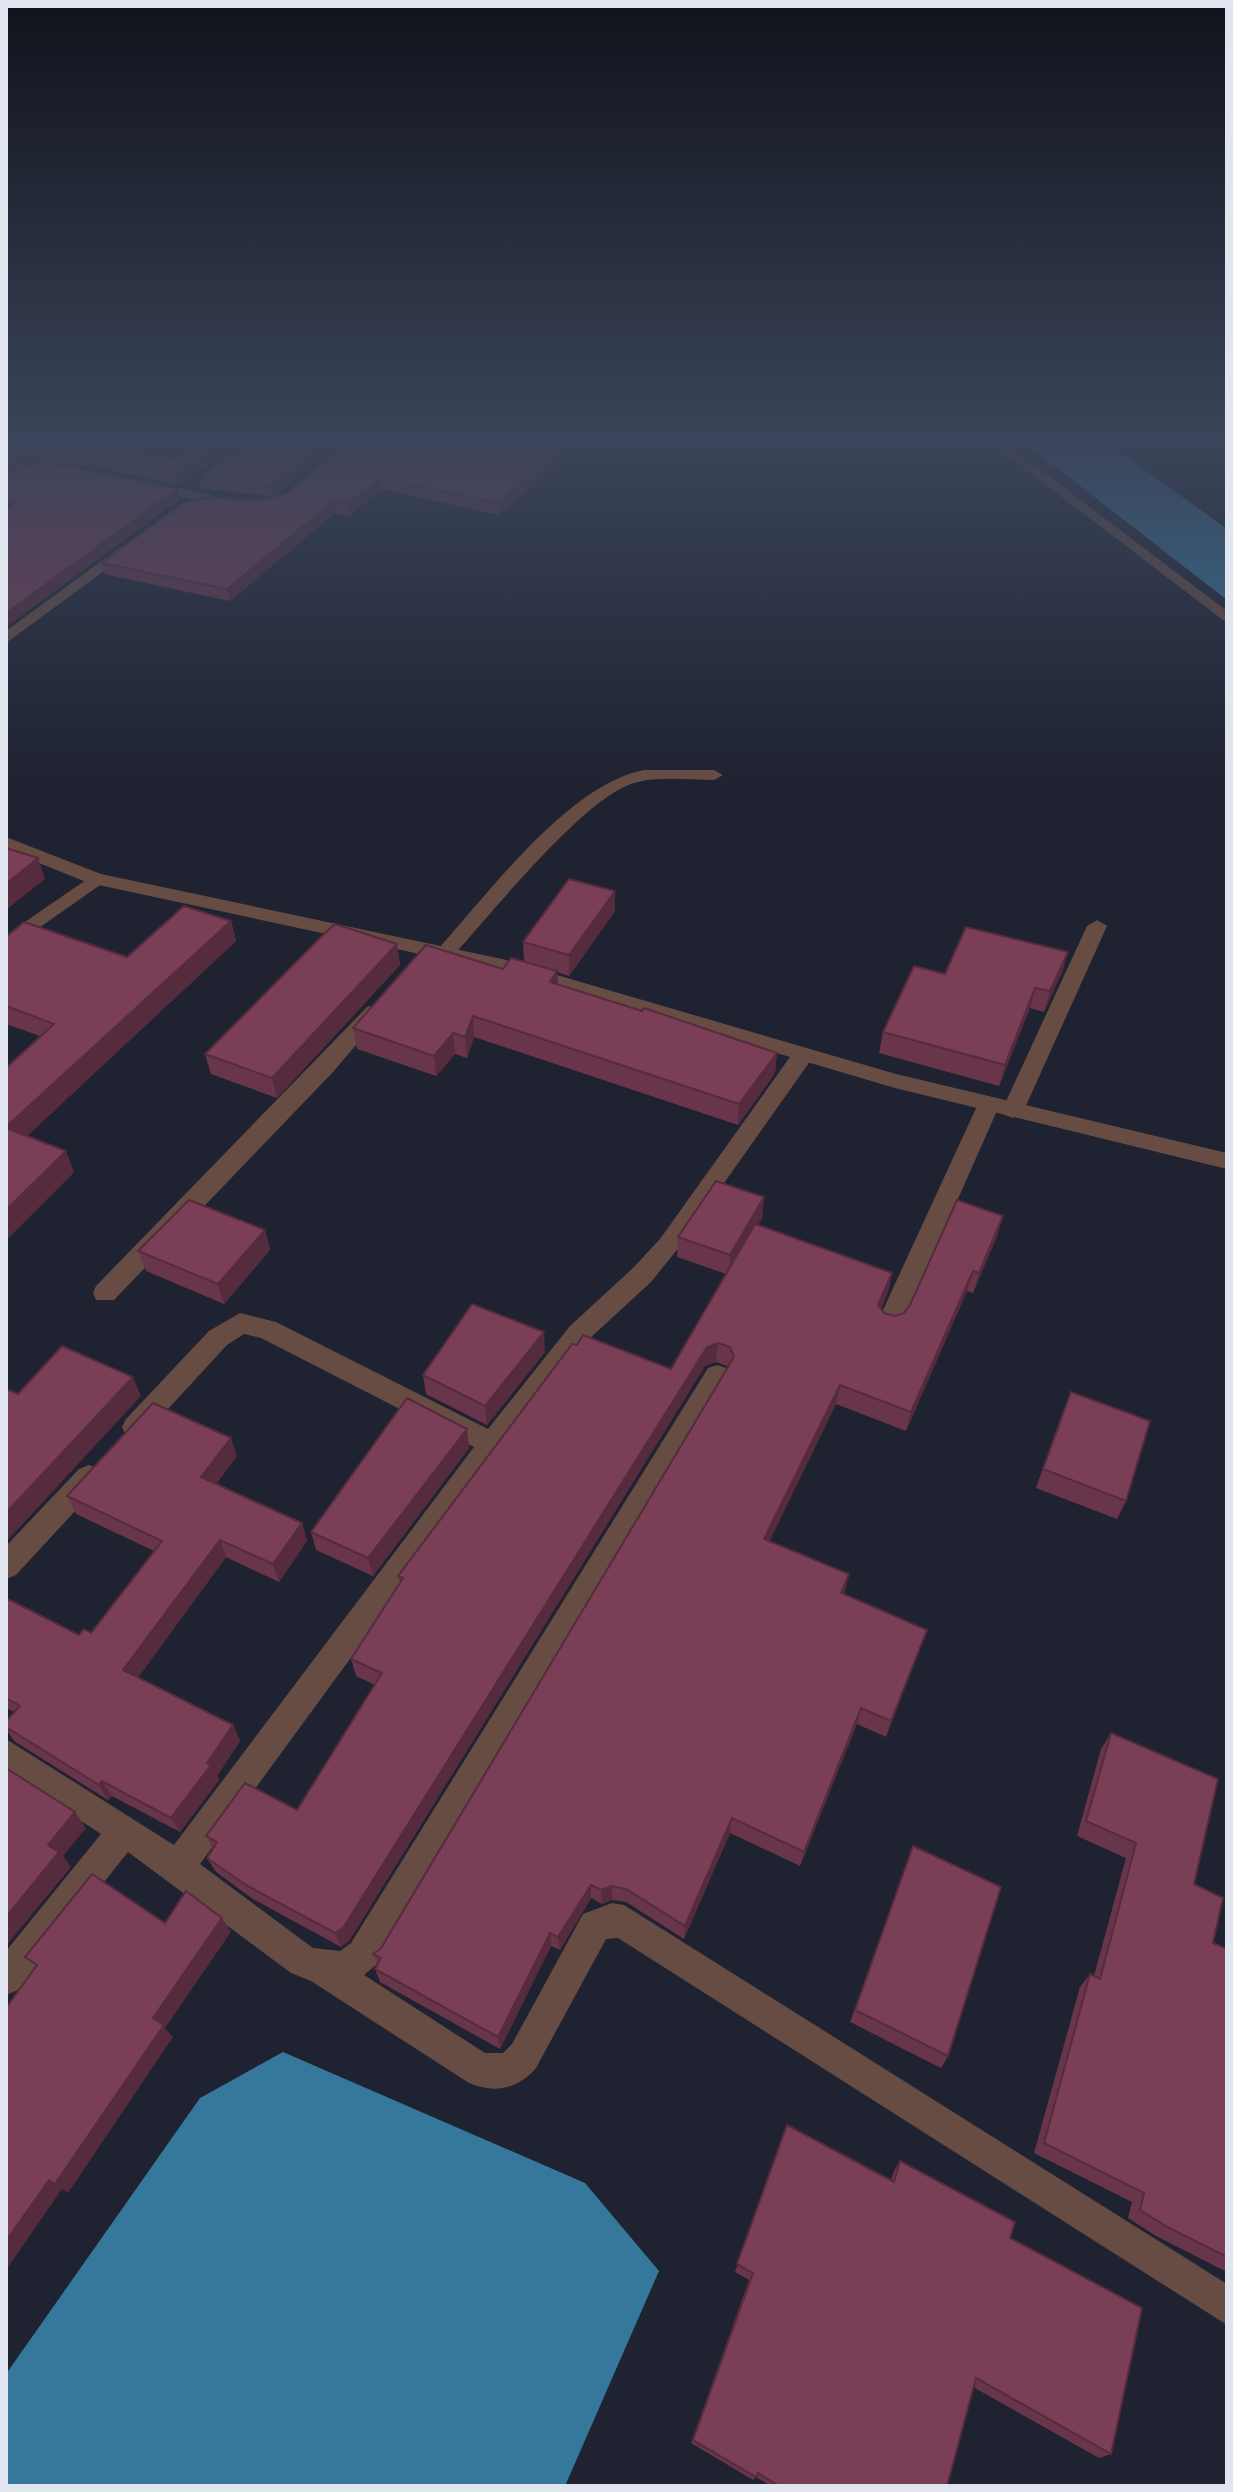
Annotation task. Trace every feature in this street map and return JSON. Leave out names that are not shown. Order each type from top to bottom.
[{"type":"street","points":[[6,638],[123,552]]},
{"type":"street","points":[[1141,552],[1227,618]]},
{"type":"street","points":[[407,973],[436,951],[560,832],[609,790],[639,777],[714,775]]},
{"type":"street","points":[[6,843],[96,879],[502,965],[803,1055],[989,1104],[1227,1161]]},
{"type":"street","points":[[6,945],[96,879]]},
{"type":"street","points":[[1013,1110],[1097,926]]},
{"type":"street","points":[[105,1293],[325,1067],[387,997]]},
{"type":"street","points":[[177,1868],[579,1333],[642,1275],[668,1245],[803,1055]]},
{"type":"street","points":[[890,1323],[989,1104]]},
{"type":"street","points":[[123,1440],[218,1338],[240,1323],[267,1329],[493,1444]]},
{"type":"street","points":[[322,1968],[341,1969],[356,1963],[371,1947],[717,1375]]},
{"type":"street","points":[[6,1566],[101,1463]]},
{"type":"street","points":[[6,1754],[124,1831],[303,1961],[322,1968],[481,2071],[511,2070],[524,2056],[595,1926],[612,1920],[624,1922],[1227,2306]]},
{"type":"street","points":[[6,1978],[124,1831]]},
{"type":"water","points":[[1166,552],[1227,552],[1227,600]]},
{"type":"water","points":[[283,2052],[585,2183],[659,2271],[565,2486],[6,2486],[6,2374],[200,2098]]},
{"type":"building","points":[[6,552],[90,552],[6,613]]},
{"type":"building","points":[[116,552],[272,552],[227,589],[101,563]]},
{"type":"building","points":[[6,848],[38,858],[6,884]]},
{"type":"building","points":[[569,879],[615,891],[569,955],[523,942]]},
{"type":"building","points":[[184,906],[231,921],[6,1127],[6,1068],[54,1024],[6,1006],[6,937],[24,922],[127,957]]},
{"type":"building","points":[[335,924],[397,944],[272,1078],[205,1054],[322,936]]},
{"type":"building","points":[[966,927],[1068,952],[1050,991],[1035,988],[1005,1065],[883,1032],[914,966],[945,974]]},
{"type":"building","points":[[426,945],[503,969],[511,958],[557,971],[550,982],[642,1011],[644,1008],[777,1053],[739,1104],[473,1016],[465,1037],[453,1033],[434,1056],[353,1028]]},
{"type":"building","points":[[6,1128],[66,1151],[6,1210]]},
{"type":"building","points":[[716,1181],[764,1197],[730,1255],[678,1237]]},
{"type":"building","points":[[189,1200],[265,1230],[218,1284],[138,1251]]},
{"type":"building","points":[[957,1200],[1003,1216],[979,1273],[973,1271],[911,1412],[840,1385],[764,1539],[849,1574],[841,1593],[927,1630],[891,1721],[861,1708],[804,1852],[732,1818],[685,1926],[626,1889],[612,1886],[601,1890],[591,1885],[558,1937],[550,1933],[498,2037],[375,1969],[381,1958],[373,1954],[381,1948],[734,1357],[730,1347],[718,1343],[707,1347],[343,1928],[335,1933],[246,1885],[207,1858],[217,1842],[206,1836],[245,1783],[297,1810],[382,1673],[351,1659],[403,1578],[398,1576],[572,1344],[577,1345],[583,1335],[671,1369],[755,1224],[892,1273],[878,1305],[884,1313],[895,1316],[904,1313]]},
{"type":"building","points":[[472,1304],[544,1332],[485,1406],[423,1375]]},
{"type":"building","points":[[62,1346],[133,1377],[6,1513],[6,1389],[18,1394]]},
{"type":"building","points":[[1071,1392],[1150,1421],[1126,1501],[1043,1469]]},
{"type":"building","points":[[407,1398],[467,1429],[368,1558],[311,1532]]},
{"type":"building","points":[[153,1403],[231,1438],[201,1477],[302,1523],[273,1564],[220,1540],[123,1670],[233,1725],[207,1763],[211,1765],[171,1818],[102,1781],[99,1785],[6,1727],[6,1721],[20,1706],[6,1698],[6,1598],[79,1635],[84,1629],[91,1633],[162,1541],[67,1496]]},
{"type":"building","points":[[1111,1733],[1218,1779],[1194,1884],[1223,1898],[1213,1943],[1227,1949],[1227,2257],[1140,2210],[1144,2193],[1044,2143],[1090,1974],[1100,1979],[1136,1843],[1086,1821]]},
{"type":"building","points":[[6,1768],[75,1812],[48,1845],[59,1852],[6,1917]]},
{"type":"building","points":[[913,1846],[1001,1887],[948,2056],[855,2010]]},
{"type":"building","points":[[92,1874],[165,1923],[186,1891],[222,1918],[153,2018],[164,2025],[55,2184],[49,2180],[6,2241],[6,2008],[37,1965],[25,1957]]},
{"type":"building","points":[[787,2125],[894,2182],[900,2161],[1015,2222],[1010,2238],[1142,2308],[1111,2454],[976,2378],[947,2486],[779,2486],[758,2473],[756,2477],[693,2440],[753,2273],[737,2264]]}]
